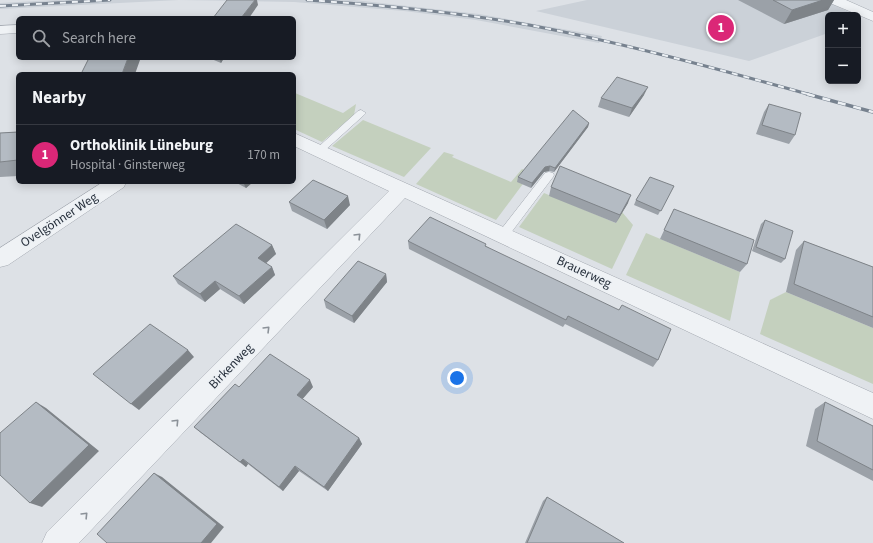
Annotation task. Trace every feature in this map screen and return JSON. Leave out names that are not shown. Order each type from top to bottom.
[{"type":"street","points":[[835,0],[873,17]]},
{"type":"street","points":[[0,30],[16,29]]},
{"type":"street","name":"Brauerweg","points":[[296,140],[873,406]]},
{"type":"street","name":"Ovelgönner Weg","points":[[0,259],[114,184]]},
{"type":"street","name":"Birkenweg","points":[[58,543],[403,189]]},
{"type":"lane","points":[[319,151],[361,113]]},
{"type":"lane","points":[[503,235],[549,175]]},
{"type":"shaded area","points":[[56,0],[179,0],[0,9],[0,3]]},
{"type":"shaded area","points":[[179,0],[354,0],[479,14],[602,36],[599,43],[476,20],[404,11],[294,2]]},
{"type":"shaded area","points":[[587,0],[824,0],[849,12],[825,12],[825,34],[749,61],[536,11]]},
{"type":"green space","points":[[296,93],[343,113],[356,104],[354,115],[322,142],[296,130]]},
{"type":"green space","points":[[363,120],[431,148],[404,177],[332,146]]},
{"type":"green space","points":[[444,152],[454,155],[452,157],[511,182],[522,169],[531,173],[496,220],[416,184]]},
{"type":"green space","points":[[544,193],[616,223],[622,212],[633,225],[612,269],[519,227]]},
{"type":"green space","points":[[646,233],[740,272],[730,321],[626,275]]},
{"type":"green space","points":[[786,292],[873,328],[873,384],[760,334],[770,300]]},
{"type":"building","points":[[227,0],[255,0],[243,16],[215,16]]},
{"type":"building","points":[[773,0],[823,0],[792,10]]},
{"type":"building","points":[[88,60],[127,60],[123,72],[82,72]]},
{"type":"building","points":[[617,77],[648,87],[632,108],[601,98]]},
{"type":"building","points":[[769,104],[801,113],[795,135],[762,125]]},
{"type":"building","points":[[573,110],[589,123],[555,168],[550,166],[545,167],[532,183],[518,177]]},
{"type":"building","points":[[16,132],[16,160],[0,162],[0,133]]},
{"type":"building","points":[[560,166],[631,195],[620,215],[551,187]]},
{"type":"building","points":[[650,177],[674,186],[661,211],[636,200]]},
{"type":"building","points":[[313,180],[348,196],[324,220],[289,202]]},
{"type":"building","points":[[674,209],[754,240],[747,264],[664,230]]},
{"type":"building","points":[[430,217],[486,244],[485,246],[619,310],[622,305],[671,329],[658,360],[568,316],[566,320],[408,241]]},
{"type":"building","points":[[765,220],[793,231],[785,259],[756,247]]},
{"type":"building","points":[[236,224],[272,245],[258,258],[272,267],[239,296],[215,281],[200,294],[173,276]]},
{"type":"building","points":[[804,241],[873,267],[873,317],[794,284]]},
{"type":"building","points":[[358,261],[386,274],[352,316],[324,300]]},
{"type":"building","points":[[150,324],[188,350],[131,404],[93,374]]},
{"type":"building","points":[[270,354],[310,380],[297,395],[359,438],[324,487],[295,466],[279,487],[243,459],[240,462],[194,427],[235,384],[239,387]]},
{"type":"building","points":[[36,402],[89,445],[30,503],[0,475],[0,433]]},
{"type":"building","points":[[825,402],[873,426],[873,470],[817,441]]},
{"type":"building","points":[[154,473],[217,524],[201,543],[107,543],[97,534]]},
{"type":"building","points":[[547,497],[624,543],[527,543]]},
{"type":"railway","points":[[0,6],[110,0]]},
{"type":"railway","points":[[307,0],[363,4],[474,16],[529,25],[635,48],[811,95]]},
{"type":"railway","points":[[807,94],[873,112]]},
{"type":"place","name":"Orthoklinik Lüneburg","points":[[721,28]]}]
